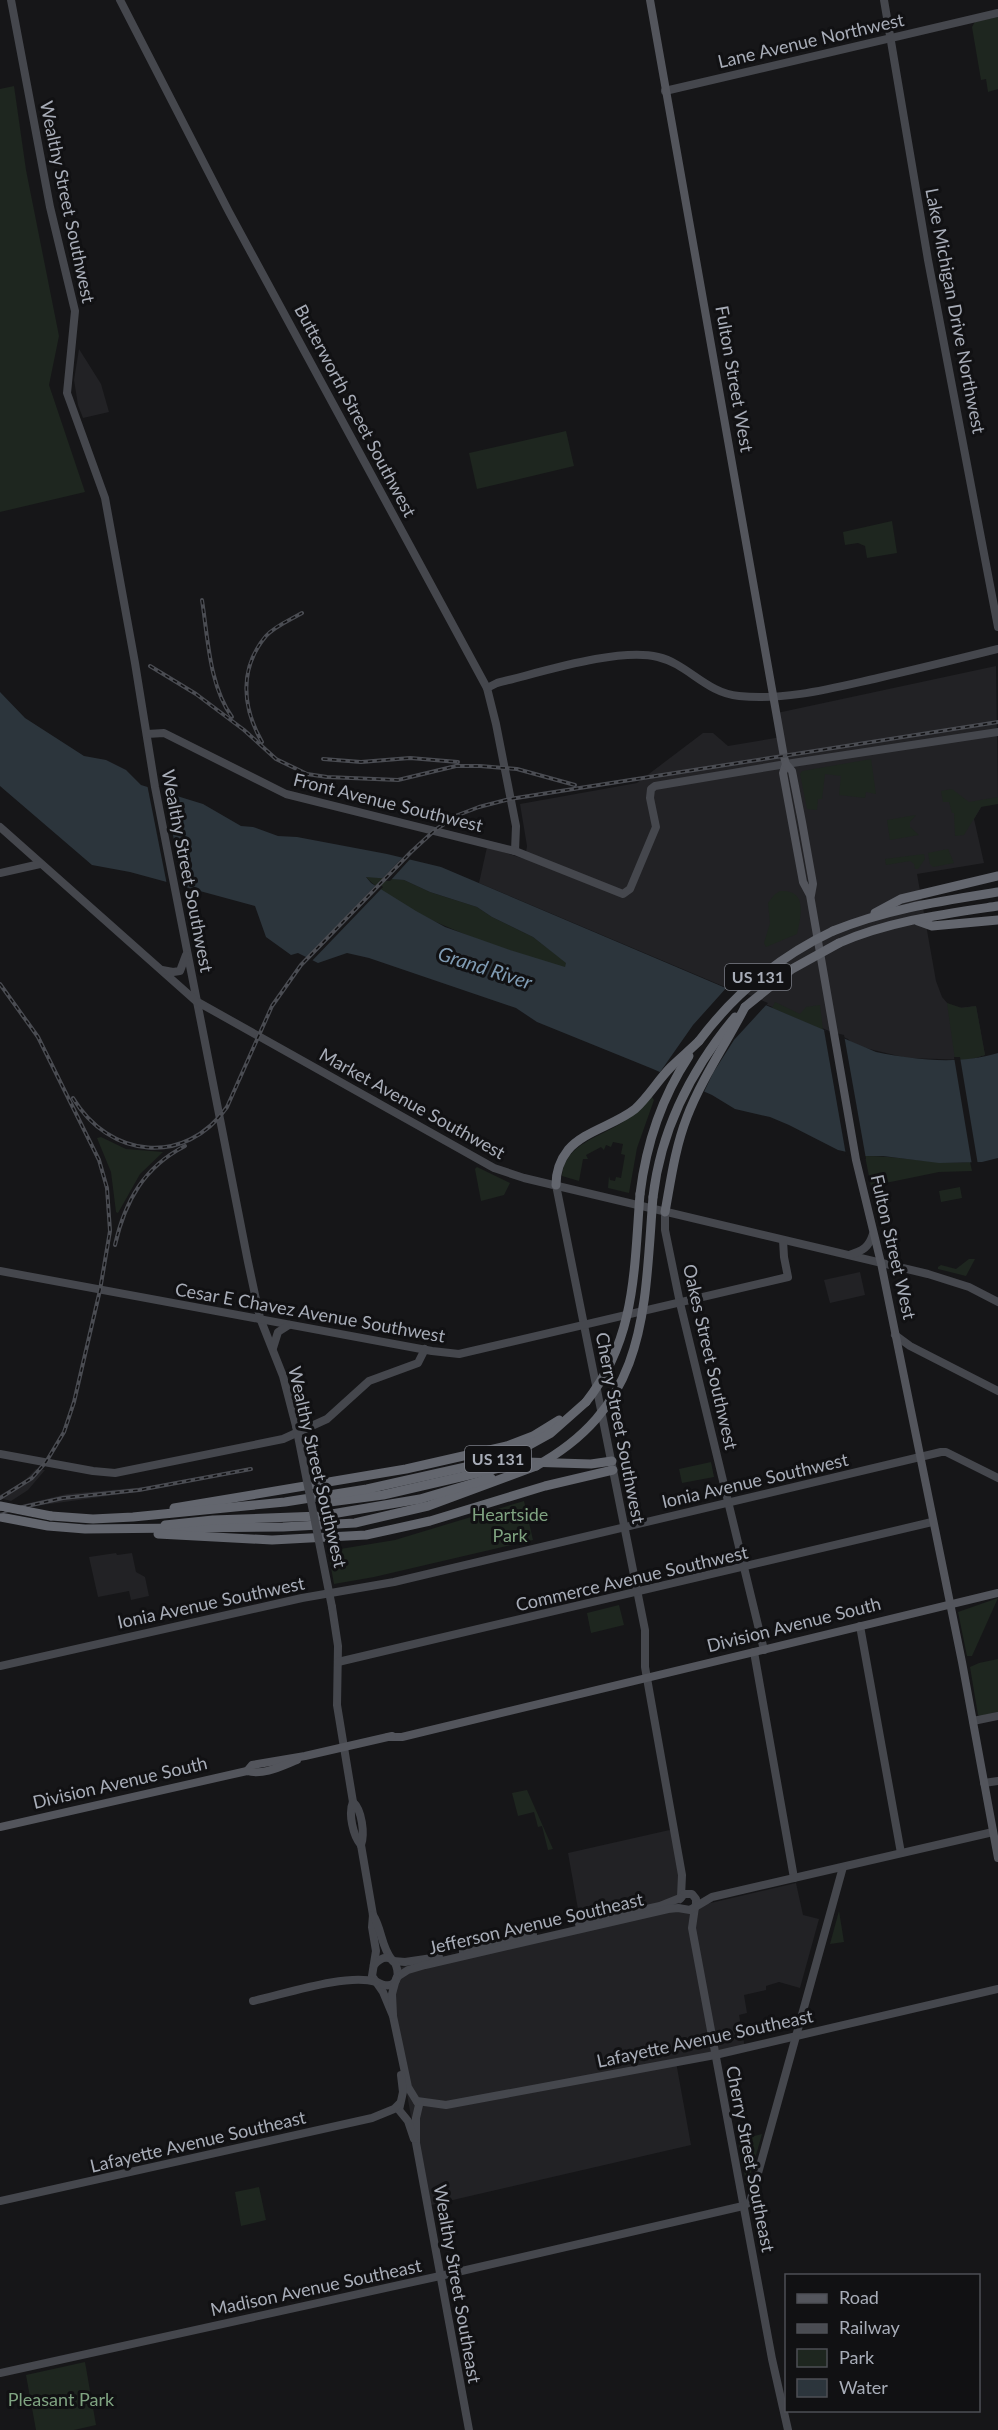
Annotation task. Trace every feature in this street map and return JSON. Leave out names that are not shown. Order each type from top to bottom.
[{"type":"highway","points":[[867,918],[891,904],[918,894],[998,876]]},
{"type":"highway","name":"US 131","points":[[0,1506],[51,1516],[112,1518],[341,1495],[496,1460],[521,1450],[558,1429],[586,1402],[610,1365],[626,1328],[632,1295],[640,1194],[651,1138],[670,1090],[699,1041],[723,1011],[760,975],[787,956],[833,931],[867,918],[920,905],[998,892]]},
{"type":"highway","points":[[942,920],[998,906]]},
{"type":"highway","points":[[942,920],[998,920]]},
{"type":"highway","name":"US 131","points":[[0,1517],[73,1529],[318,1526],[378,1519],[428,1506],[536,1466],[563,1449],[585,1430],[614,1395],[638,1340],[645,1308],[653,1197],[667,1132],[682,1095],[713,1045],[745,1007],[792,969],[839,943],[872,930],[921,921],[932,926],[942,920]]},
{"type":"highway","points":[[665,1212],[675,1153],[694,1100],[745,1007]]},
{"type":"highway","points":[[556,1185],[562,1161],[573,1145],[633,1110],[670,1068],[699,1041]]},
{"type":"highway","points":[[112,1518],[395,1472],[507,1446],[543,1431],[586,1402]]},
{"type":"highway","points":[[285,1502],[319,1504],[365,1498],[526,1462],[613,1465]]},
{"type":"highway","points":[[126,1529],[170,1535],[272,1540],[356,1536],[430,1521],[613,1465]]},
{"type":"highway","points":[[139,1529],[189,1521],[314,1517],[420,1499],[536,1466]]},
{"type":"main road","name":"Fulton Street West","points":[[650,0],[786,764],[783,773],[803,882],[810,895],[856,1160],[881,1263],[973,1721],[998,1858]]},
{"type":"main road","name":"Division Avenue South","points":[[0,1827],[247,1771],[254,1773],[277,1768],[305,1756],[425,1731],[998,1593]]},
{"type":"street","name":"Wealthy Street Southwest","points":[[11,0],[50,207],[75,311],[67,393],[105,498],[155,787],[260,1318],[290,1397],[296,1426],[338,1646],[337,1706],[344,1748]]},
{"type":"street","name":"Butterworth Street Southwest","points":[[120,0],[229,212],[487,688],[516,826],[515,851]]},
{"type":"street","name":"Lake Michigan Drive Northwest","points":[[884,0],[928,260],[998,627]]},
{"type":"street","name":"Lane Avenue Northwest","points":[[665,91],[998,13]]},
{"type":"street","points":[[487,688],[497,683],[618,655],[659,657],[675,663],[721,693],[739,696],[773,696],[810,693],[998,649]]},
{"type":"street","points":[[786,764],[998,732]]},
{"type":"street","name":"Front Avenue Southwest","points":[[147,734],[164,733],[286,794],[515,851],[620,894],[630,889],[656,827],[651,789],[659,785],[786,764]]},
{"type":"street","name":"Market Avenue Southwest","points":[[0,827],[196,1001],[494,1168],[514,1175],[957,1283],[998,1302]]},
{"type":"street","points":[[0,873],[40,864]]},
{"type":"street","points":[[160,970],[180,971],[186,949]]},
{"type":"street","name":"Cherry Street Southwest","points":[[556,1185],[645,1630],[644,1660],[647,1677]]},
{"type":"street","name":"Oakes Street Southwest","points":[[665,1212],[665,1230],[680,1303],[764,1650]]},
{"type":"street","points":[[848,1256],[866,1248],[873,1234]]},
{"type":"street","name":"Cesar E Chavez Avenue Southwest","points":[[0,1271],[425,1348],[465,1353],[788,1277],[783,1240]]},
{"type":"street","points":[[273,1348],[276,1336],[289,1324]]},
{"type":"street","points":[[895,1335],[910,1346],[998,1391]]},
{"type":"street","points":[[0,1454],[115,1473],[244,1449],[288,1437],[320,1423],[334,1414],[369,1381],[418,1363],[425,1348]]},
{"type":"street","name":"Ionia Avenue Southwest","points":[[0,1666],[302,1598],[394,1582],[946,1452],[998,1478]]},
{"type":"street","name":"Commerce Avenue Southwest","points":[[338,1662],[745,1568],[932,1522]]},
{"type":"street","points":[[860,1626],[901,1853]]},
{"type":"street","points":[[754,1652],[794,1878]]},
{"type":"street","points":[[647,1677],[682,1875],[680,1905],[684,1910],[690,1910],[712,1897],[993,1832]]},
{"type":"street","points":[[973,1721],[998,1716]]},
{"type":"street","points":[[344,1748],[353,1802],[358,1806],[363,1837],[361,1845],[373,1915],[372,1927],[376,1951],[372,1973],[393,2016]]},
{"type":"street","points":[[984,1783],[998,1781]]},
{"type":"street","points":[[743,2206],[750,2202],[754,2192],[843,1867]]},
{"type":"street","points":[[682,1875],[696,1899],[695,1907]]},
{"type":"street","points":[[681,1897],[687,1893],[712,1897]]},
{"type":"street","name":"Jefferson Avenue Southeast","points":[[393,1961],[405,1962],[446,1956],[654,1907],[681,1897]]},
{"type":"street","name":"Cherry Street Southeast","points":[[692,1928],[695,1907]]},
{"type":"street","name":"Jefferson Avenue Southeast","points":[[397,1978],[408,1970],[424,1965],[668,1909],[684,1910]]},
{"type":"street","name":"Cherry Street Southeast","points":[[684,1910],[692,1928],[772,2359],[788,2430]]},
{"type":"street","points":[[373,1915],[379,1924],[386,1952],[398,1968],[392,1994],[393,2016],[408,2087],[416,2100],[418,2113]]},
{"type":"street","points":[[345,1981],[373,1966],[380,1959],[393,1961]]},
{"type":"street","points":[[253,2001],[345,1981],[363,1979],[383,1985],[397,1978]]},
{"type":"street","name":"Lafayette Avenue Southeast","points":[[416,2100],[446,2105],[715,2055],[998,1989]]},
{"type":"street","points":[[399,2050],[398,2061],[403,2092],[399,2110],[404,2116]]},
{"type":"street","points":[[400,2103],[407,2097],[416,2100]]},
{"type":"street","name":"Lafayette Avenue Southeast","points":[[0,2201],[372,2118],[394,2109],[400,2103]]},
{"type":"street","points":[[372,2118],[404,2116],[410,2118],[418,2113],[446,2105]]},
{"type":"street","name":"Wealthy Street Southeast","points":[[416,2143],[418,2113]]},
{"type":"street","name":"Wealthy Street Southeast","points":[[404,2116],[416,2143],[469,2430]]},
{"type":"street","name":"Madison Avenue Southeast","points":[[0,2373],[440,2276],[743,2206]]},
{"type":"shaded area","points":[[79,349],[101,384],[109,412],[83,418],[78,405],[74,380]]},
{"type":"shaded area","points":[[996,666],[998,801],[983,804],[974,819],[984,863],[917,874],[936,981],[942,997],[948,1004],[958,1008],[976,1006],[985,1055],[968,1060],[907,1058],[865,1048],[479,883],[487,847],[525,859],[527,846],[520,804],[637,783],[703,733],[713,733],[728,746],[781,737],[777,713]]},
{"type":"shaded area","points":[[860,1272],[865,1295],[830,1303],[824,1280]]},
{"type":"shaded area","points":[[251,1467],[252,1470],[144,1491],[35,1506],[25,1504],[67,1494],[156,1486]]},
{"type":"shaded area","points":[[36,1469],[45,1470],[28,1490],[11,1501],[0,1498],[0,1495],[24,1481]]},
{"type":"shaded area","points":[[116,1553],[117,1555],[132,1553],[136,1572],[145,1577],[149,1596],[131,1600],[129,1591],[98,1597],[89,1557]]},
{"type":"shaded area","points":[[674,1829],[681,1904],[685,1909],[796,1883],[803,1915],[819,1919],[800,1988],[779,1982],[766,1986],[766,1990],[744,1995],[747,2013],[739,2015],[745,2048],[676,2062],[691,2145],[427,2206],[393,2016],[398,1968],[527,1936],[547,1935],[581,1926],[568,1853]]},
{"type":"green space","points":[[998,17],[998,89],[988,92],[986,79],[981,80],[972,27],[975,22]]},
{"type":"green space","points":[[14,86],[26,170],[59,336],[49,385],[85,492],[0,512],[0,89]]},
{"type":"green space","points":[[566,431],[574,466],[477,489],[469,453]]},
{"type":"green space","points":[[892,521],[897,553],[867,558],[865,546],[858,543],[845,545],[843,532]]},
{"type":"green space","points":[[871,759],[876,794],[866,792],[865,798],[839,795],[841,776],[825,774],[822,799],[818,799],[817,810],[807,809],[800,774],[802,771]]},
{"type":"green space","points":[[952,789],[969,802],[998,797],[998,804],[981,807],[964,835],[955,836],[954,813],[952,813],[949,802],[943,802],[941,791]]},
{"type":"green space","points":[[916,815],[910,822],[910,827],[919,835],[890,840],[887,820]]},
{"type":"green space","points":[[948,849],[954,863],[933,867],[930,864],[928,853]]},
{"type":"green space","points":[[924,854],[925,859],[918,869],[915,869],[914,864],[910,861],[886,865],[885,859]]},
{"type":"green space","points":[[365,876],[404,880],[430,892],[477,907],[533,937],[567,963],[565,968],[482,941],[438,923],[397,901]]},
{"type":"green space","points":[[780,891],[795,894],[799,899],[801,912],[797,934],[766,947],[764,943],[770,923],[768,903]]},
{"type":"green space","points":[[775,1002],[800,1014],[806,1007],[820,1005],[823,1030],[772,1008]]},
{"type":"green space","points":[[947,1003],[962,1008],[976,1006],[985,1055],[968,1060],[955,1060]]},
{"type":"green space","points":[[651,1096],[654,1100],[637,1148],[629,1193],[608,1188],[609,1176],[610,1180],[615,1181],[616,1177],[621,1178],[625,1155],[621,1154],[623,1144],[613,1142],[611,1147],[606,1145],[604,1150],[601,1147],[586,1155],[588,1159],[583,1159],[579,1181],[562,1176],[564,1165],[576,1149],[623,1122]]},
{"type":"green space","points":[[101,1137],[126,1149],[163,1152],[140,1174],[118,1213],[116,1212],[111,1172],[97,1138]]},
{"type":"green space","points":[[865,1156],[970,1162],[972,1171],[939,1172],[871,1186]]},
{"type":"green space","points":[[477,1167],[510,1183],[504,1195],[481,1201],[475,1169]]},
{"type":"green space","points":[[960,1187],[962,1198],[941,1202],[939,1191]]},
{"type":"green space","points":[[969,1259],[975,1259],[966,1276],[938,1269],[941,1265],[956,1269]]},
{"type":"green space","points":[[711,1462],[714,1477],[682,1483],[679,1469]]},
{"type":"green space","name":"Heartside Park","points":[[524,1501],[533,1540],[374,1577],[334,1584],[328,1551],[395,1540]]},
{"type":"green space","points":[[998,1598],[972,1656],[967,1656],[958,1612]]},
{"type":"green space","points":[[619,1605],[624,1625],[591,1633],[587,1613]]},
{"type":"green space","points":[[998,1659],[998,1712],[980,1716],[970,1667]]},
{"type":"green space","points":[[527,1790],[553,1849],[548,1850],[542,1826],[538,1827],[534,1812],[518,1816],[512,1793]]},
{"type":"green space","points":[[839,1911],[844,1942],[830,1944]]},
{"type":"green space","points":[[762,2134],[747,2187],[738,2140]]},
{"type":"green space","points":[[259,2187],[266,2220],[241,2226],[235,2192]]},
{"type":"green space","name":"Pleasant Park","points":[[85,2362],[96,2425],[74,2430],[36,2430],[26,2375]]},
{"type":"water","name":"Grand River","points":[[0,692],[25,718],[84,756],[106,760],[126,770],[141,785],[203,804],[241,826],[253,827],[278,836],[297,837],[387,854],[441,867],[876,1052],[937,1060],[968,1059],[998,1053],[998,1158],[982,1162],[939,1163],[865,1156],[838,1150],[789,1125],[770,1117],[735,1109],[712,1095],[653,1069],[537,1022],[516,1008],[369,958],[347,953],[318,963],[298,953],[291,955],[266,937],[255,906],[130,872],[92,865],[0,786]],"holes":[[[366,877],[404,880],[430,892],[477,907],[533,937],[566,963],[565,967],[445,927],[371,883]]]},
{"type":"pier","points":[[147,784],[164,790],[184,890],[167,885]]},
{"type":"pier","points":[[405,855],[412,857],[390,881],[380,881]]},
{"type":"pier","points":[[378,883],[383,887],[310,963],[303,961]]},
{"type":"pier","points":[[728,986],[768,1003],[734,1040],[703,1094],[658,1075],[693,1025]]},
{"type":"pier","points":[[824,1030],[844,1035],[866,1159],[846,1155]]},
{"type":"pier","points":[[954,1057],[960,1057],[978,1165],[972,1165]]},
{"type":"railway","points":[[202,600],[214,676],[218,691],[232,717]]},
{"type":"railway","points":[[262,742],[255,729],[247,702],[246,688],[251,661],[257,648],[270,632],[302,613]]},
{"type":"railway","points":[[150,666],[196,694],[244,730],[276,759],[307,774],[398,780],[456,766],[480,766],[517,769],[575,785]]},
{"type":"railway","points":[[73,1098],[88,1118],[106,1133],[126,1143],[148,1148],[169,1146],[190,1139],[210,1126],[227,1107],[272,1006],[301,965],[411,852],[435,830],[458,815],[510,799],[998,722]]},
{"type":"railway","points":[[323,759],[361,762],[410,758],[458,762]]},
{"type":"railway","points":[[0,984],[38,1037],[99,1160],[107,1188],[110,1231],[100,1290],[74,1402],[64,1432],[46,1462],[32,1478],[0,1498]]},
{"type":"railway","points":[[115,1245],[124,1214],[138,1187],[158,1164],[185,1146]]},
{"type":"railway","points":[[0,1512],[63,1498],[139,1490],[251,1469]]}]
